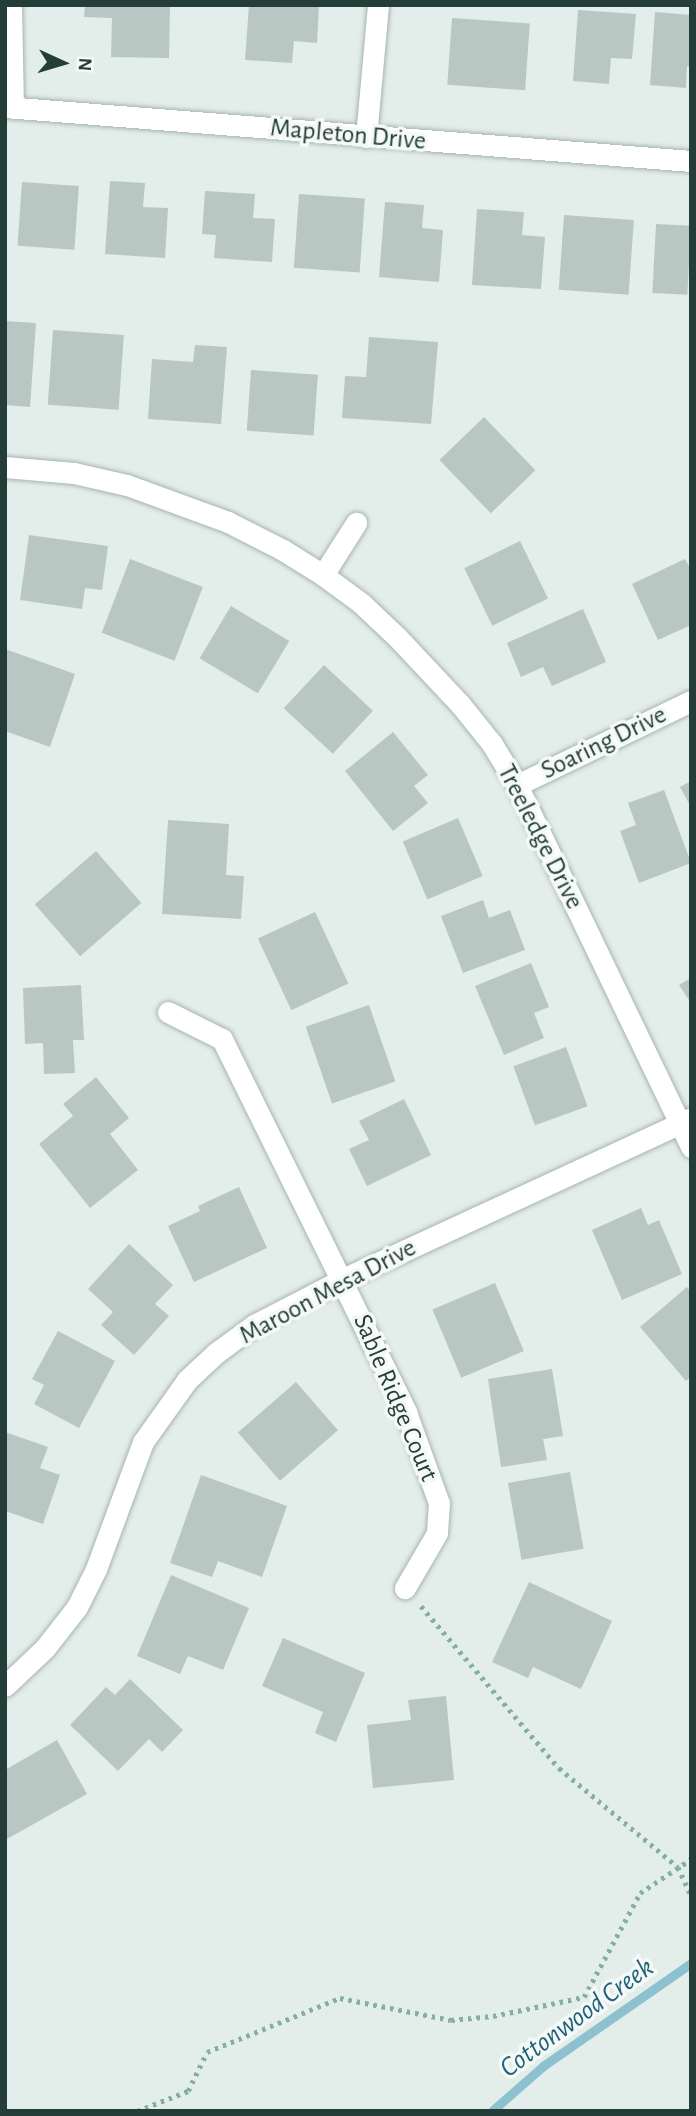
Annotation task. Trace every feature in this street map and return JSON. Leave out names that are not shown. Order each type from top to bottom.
[{"type":"street","points":[[9,107],[11,5]]},
{"type":"street","points":[[366,137],[378,5]]},
{"type":"street","name":"Mapleton Drive","points":[[9,107],[691,161]]},
{"type":"street","name":"Treeledge Drive","points":[[5,467],[74,473],[127,485],[174,500],[272,544],[323,575],[361,603],[430,671],[492,744],[517,785],[685,1120],[691,1147]]},
{"type":"street","points":[[323,575],[356,523]]},
{"type":"street","name":"Soaring Drive","points":[[517,785],[691,701]]},
{"type":"street","name":"Sable Ridge Court","points":[[168,1012],[222,1039],[343,1279],[406,1412],[439,1503],[437,1533],[405,1588]]},
{"type":"street","name":"Maroon Mesa Drive","points":[[5,1686],[45,1648],[77,1607],[96,1569],[143,1443],[187,1380],[216,1353],[254,1325],[343,1279],[685,1120]]},
{"type":"path","points":[[405,1588],[559,1768],[678,1867],[691,1895]]},
{"type":"path","points":[[137,2111],[188,2091],[207,2052],[340,1998],[451,2020],[493,2016],[584,1997],[640,1893],[691,1859]]},
{"type":"building","points":[[85,5],[170,5],[169,58],[111,57],[112,18],[84,17]]},
{"type":"building","points":[[249,5],[319,5],[317,43],[294,41],[292,63],[245,60]]},
{"type":"building","points":[[578,10],[636,14],[632,59],[611,58],[609,84],[573,81]]},
{"type":"building","points":[[655,12],[691,15],[691,67],[687,66],[686,88],[650,85]]},
{"type":"building","points":[[452,18],[530,23],[525,90],[447,85]]},
{"type":"building","points":[[110,181],[145,183],[143,207],[168,208],[165,258],[105,254]]},
{"type":"building","points":[[22,182],[79,186],[74,250],[18,246]]},
{"type":"building","points":[[205,191],[255,194],[253,218],[275,219],[272,262],[214,258],[216,235],[202,234]]},
{"type":"building","points":[[299,194],[365,199],[360,272],[294,268]]},
{"type":"building","points":[[385,202],[424,205],[422,228],[443,230],[439,282],[379,277]]},
{"type":"building","points":[[477,209],[524,212],[522,235],[545,237],[541,289],[472,285]]},
{"type":"building","points":[[564,215],[634,220],[629,295],[559,290]]},
{"type":"building","points":[[656,224],[691,226],[687,295],[652,293]]},
{"type":"building","points":[[5,321],[36,323],[30,407],[5,405]]},
{"type":"building","points":[[53,330],[124,335],[119,410],[48,405]]},
{"type":"building","points":[[369,337],[438,342],[431,424],[342,418],[345,376],[366,377]]},
{"type":"building","points":[[195,345],[227,347],[221,424],[148,419],[152,359],[193,362]]},
{"type":"building","points":[[251,370],[318,375],[314,436],[247,431]]},
{"type":"building","points":[[484,417],[535,470],[491,513],[439,460]]},
{"type":"building","points":[[29,535],[108,546],[102,590],[85,588],[82,609],[20,600]]},
{"type":"building","points":[[520,541],[548,599],[492,626],[464,568]]},
{"type":"building","points":[[130,559],[203,587],[175,661],[102,633]]},
{"type":"building","points":[[685,559],[691,570],[691,625],[658,640],[632,584]]},
{"type":"building","points":[[231,606],[289,641],[258,693],[200,658]]},
{"type":"building","points":[[583,609],[606,662],[552,686],[543,667],[521,677],[507,643]]},
{"type":"building","points":[[5,649],[75,674],[50,747],[5,731]]},
{"type":"building","points":[[324,665],[373,711],[333,754],[284,708]]},
{"type":"building","points":[[393,732],[428,775],[414,786],[428,803],[393,831],[345,771]]},
{"type":"building","points":[[691,781],[691,807],[680,787]]},
{"type":"building","points":[[664,790],[691,863],[639,883],[620,831],[636,825],[628,803]]},
{"type":"building","points":[[458,818],[483,876],[427,899],[403,841]]},
{"type":"building","points":[[168,820],[229,824],[226,875],[244,876],[241,919],[162,914]]},
{"type":"building","points":[[96,851],[141,903],[80,956],[35,904]]},
{"type":"building","points":[[483,900],[489,918],[510,910],[525,950],[463,973],[441,916]]},
{"type":"building","points":[[315,912],[348,984],[291,1010],[258,939]]},
{"type":"building","points":[[531,963],[549,1007],[534,1013],[544,1038],[504,1055],[475,986]]},
{"type":"building","points":[[691,978],[691,1003],[679,985]]},
{"type":"building","points":[[81,985],[84,1040],[73,1040],[75,1073],[44,1074],[43,1043],[25,1044],[23,988]]},
{"type":"building","points":[[369,1005],[395,1082],[332,1103],[306,1027]]},
{"type":"building","points":[[566,1047],[588,1106],[535,1125],[513,1066]]},
{"type":"building","points":[[96,1077],[129,1118],[110,1134],[138,1170],[90,1208],[39,1144],[73,1116],[63,1104]]},
{"type":"building","points":[[404,1099],[431,1155],[367,1186],[349,1149],[369,1140],[359,1121]]},
{"type":"building","points":[[239,1187],[267,1248],[194,1282],[168,1226],[200,1211],[198,1206]]},
{"type":"building","points":[[641,1208],[648,1225],[659,1220],[682,1274],[622,1300],[592,1230]]},
{"type":"building","points":[[129,1244],[173,1285],[155,1304],[169,1316],[134,1355],[101,1325],[113,1312],[88,1289]]},
{"type":"building","points":[[495,1283],[524,1351],[461,1378],[432,1310]]},
{"type":"building","points":[[687,1287],[691,1292],[691,1377],[686,1381],[640,1327]]},
{"type":"building","points":[[58,1331],[115,1361],[79,1428],[34,1404],[44,1385],[32,1379]]},
{"type":"building","points":[[552,1369],[563,1436],[543,1439],[547,1460],[501,1467],[488,1379]]},
{"type":"building","points":[[296,1382],[338,1430],[280,1481],[238,1433]]},
{"type":"building","points":[[5,1432],[48,1447],[40,1468],[60,1475],[43,1524],[5,1511]]},
{"type":"building","points":[[570,1472],[584,1549],[522,1560],[508,1483]]},
{"type":"building","points":[[201,1475],[287,1506],[262,1577],[218,1561],[212,1577],[170,1563]]},
{"type":"building","points":[[171,1575],[249,1608],[223,1670],[188,1656],[180,1674],[137,1656]]},
{"type":"building","points":[[529,1582],[612,1621],[581,1689],[533,1667],[528,1678],[492,1662]]},
{"type":"building","points":[[283,1638],[365,1673],[336,1742],[315,1733],[323,1712],[262,1686]]},
{"type":"building","points":[[130,1679],[183,1730],[162,1752],[149,1739],[118,1771],[70,1725],[106,1687],[115,1695]]},
{"type":"building","points":[[446,1696],[454,1780],[373,1788],[367,1725],[411,1720],[408,1700]]},
{"type":"building","points":[[57,1740],[87,1794],[7,1839],[5,1770]]},
{"type":"waterway","name":"Cottonwood Creek","points":[[492,2111],[543,2066],[691,1963]]}]
